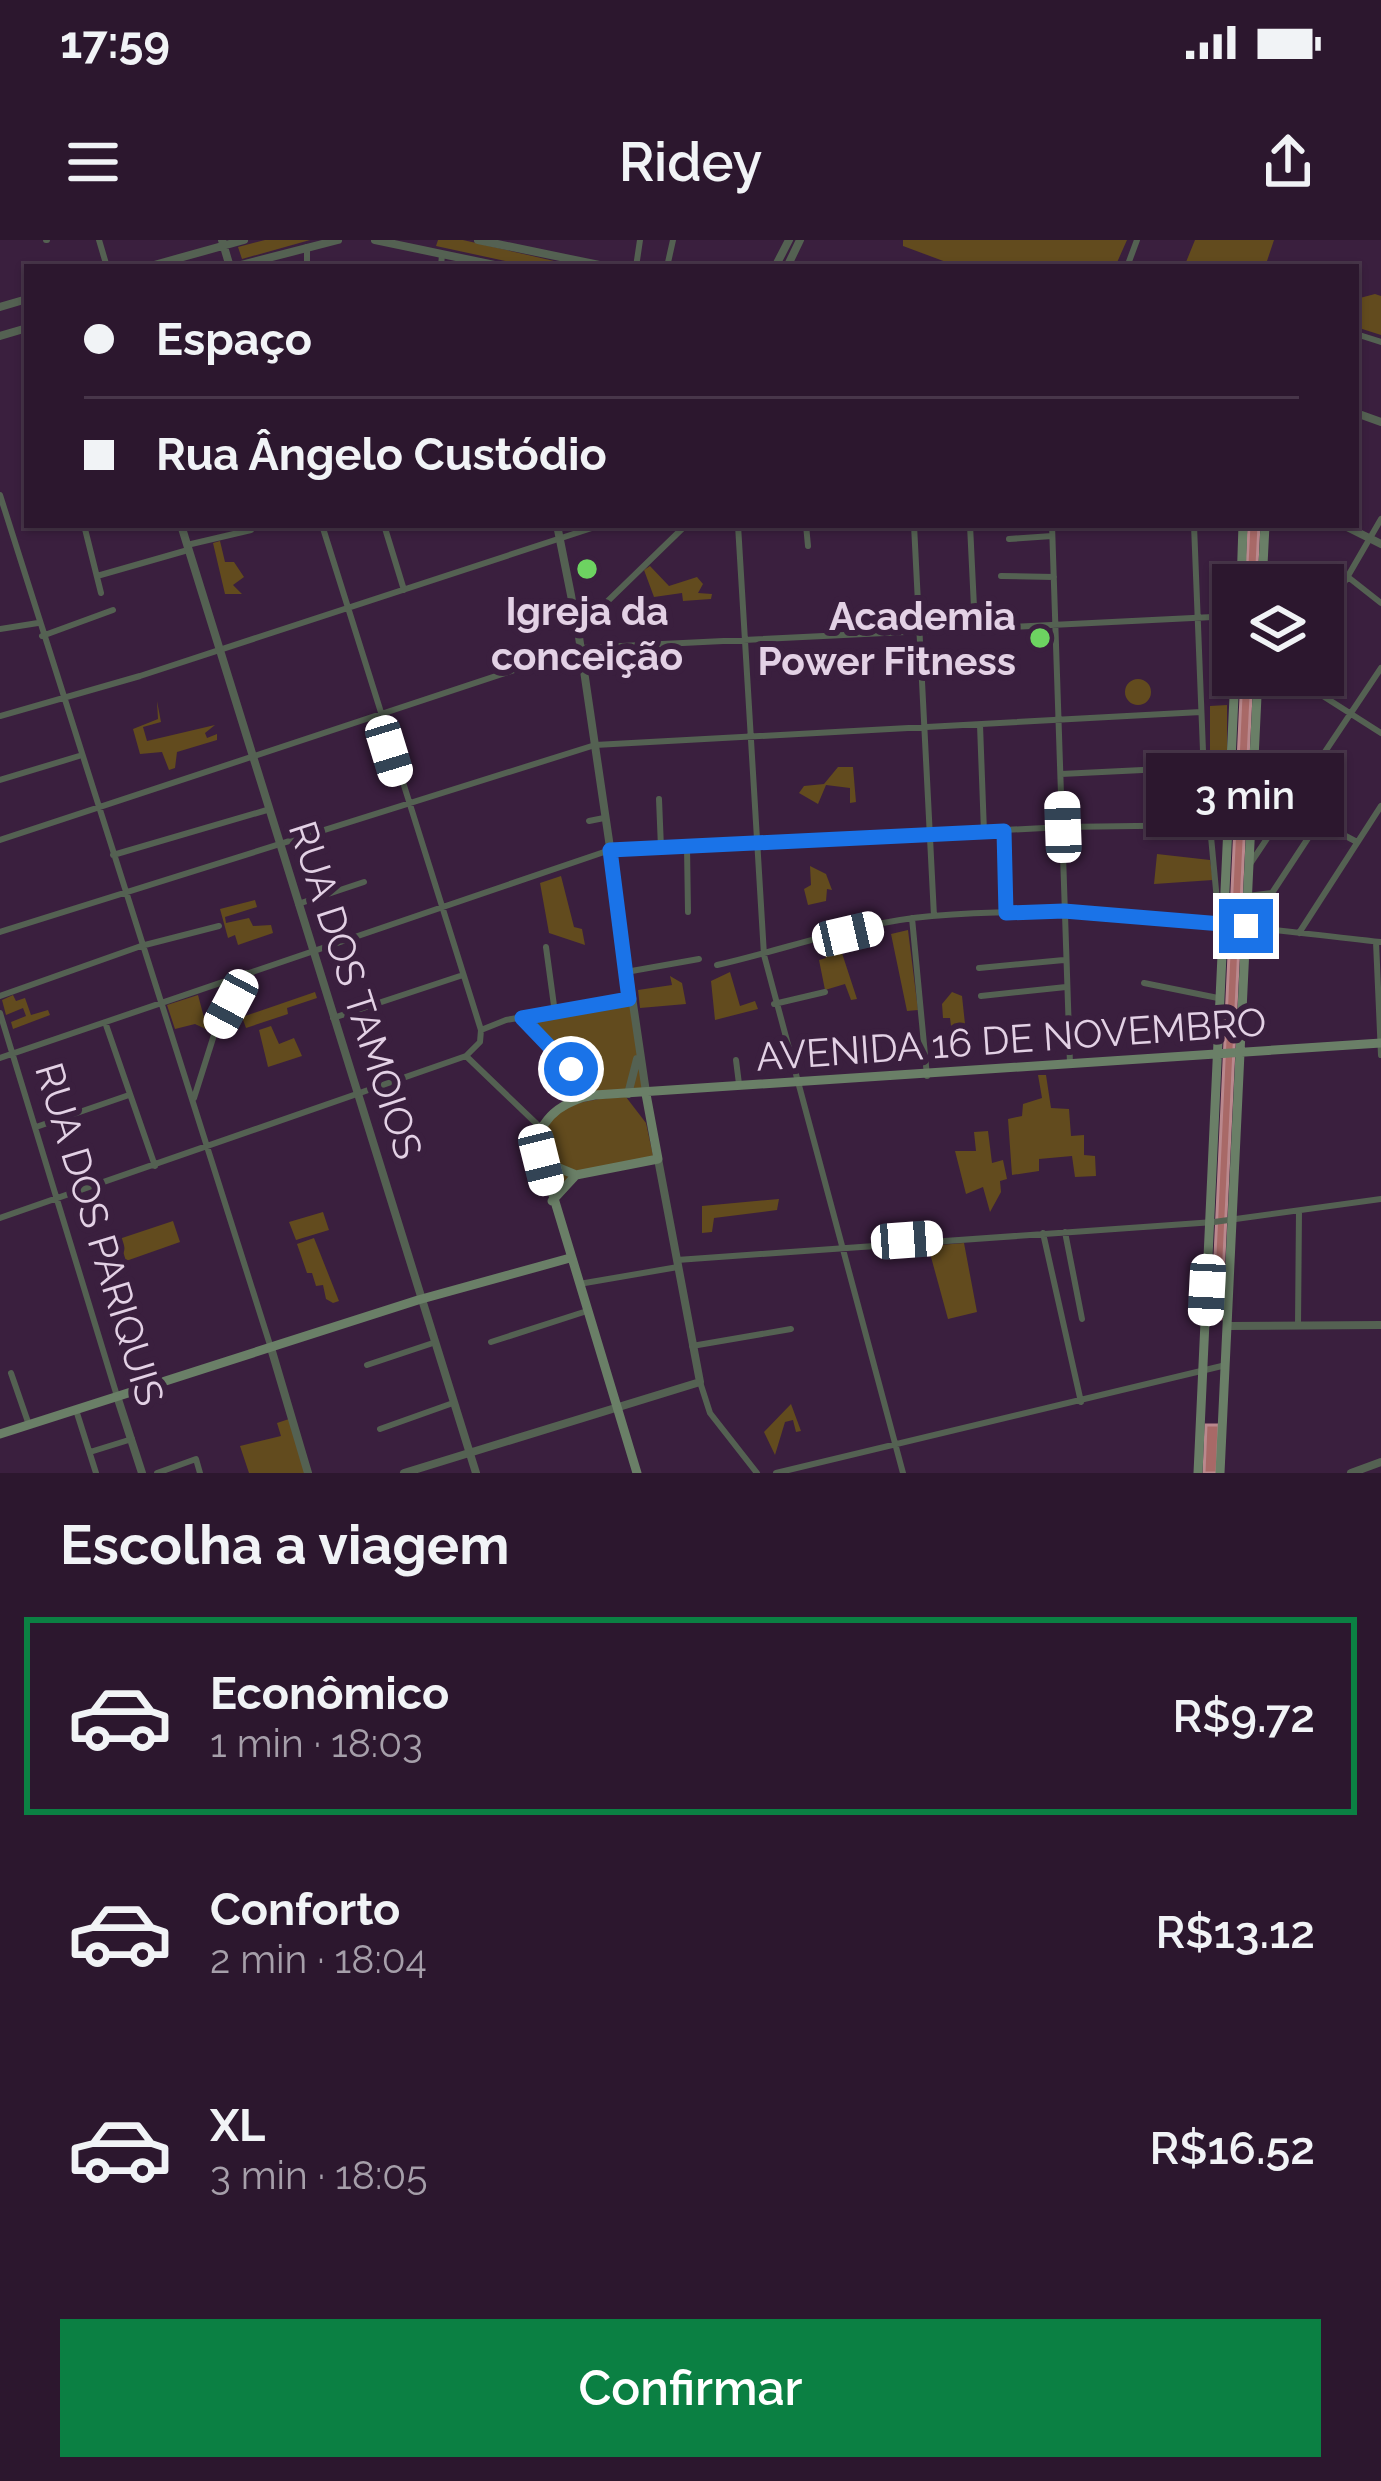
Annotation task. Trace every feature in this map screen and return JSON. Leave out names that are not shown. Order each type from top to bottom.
[{"type":"main road","points":[[1242,564],[1244,528]]},
{"type":"main road","points":[[1263,564],[1265,528]]},
{"type":"main road","points":[[1194,1471],[1213,1222],[1218,998],[1234,696]]},
{"type":"main road","points":[[1220,1473],[1257,696]]},
{"type":"main road","name":"AVENIDA 16 DE NOVEMBRO","points":[[595,1095],[1381,1043]]},
{"type":"main road","points":[[628,1094],[654,1135]]},
{"type":"main road","points":[[541,1160],[576,1175],[658,1159],[646,1094]]},
{"type":"main road","points":[[595,1095],[569,1102],[541,1128],[541,1160],[637,1473]]},
{"type":"main road","points":[[552,1201],[576,1175]]},
{"type":"main road","points":[[0,1434],[418,1300],[570,1258]]},
{"type":"street","points":[[157,264],[244,240]]},
{"type":"street","points":[[245,264],[338,240]]},
{"type":"street","points":[[374,240],[426,245],[458,262]]},
{"type":"street","points":[[478,240],[594,264]]},
{"type":"street","points":[[308,244],[306,262],[315,264]]},
{"type":"street","points":[[441,264],[442,254]]},
{"type":"street","points":[[0,494],[308,1473]]},
{"type":"street","points":[[1344,584],[1381,519]]},
{"type":"street","points":[[85,528],[101,592]]},
{"type":"street","name":"RUA DOS TAMOIOS","points":[[182,528],[418,1300],[476,1473]]},
{"type":"street","points":[[323,528],[481,1034]]},
{"type":"street","points":[[385,528],[404,590]]},
{"type":"street","points":[[558,528],[581,648],[646,1094]]},
{"type":"street","points":[[0,716],[593,528]]},
{"type":"street","points":[[578,630],[683,528]]},
{"type":"street","points":[[738,528],[764,955],[903,1473]]},
{"type":"street","points":[[806,528],[808,546]]},
{"type":"street","points":[[914,528],[934,916]]},
{"type":"street","points":[[970,528],[975,628]]},
{"type":"street","points":[[1052,528],[1070,1064]]},
{"type":"street","points":[[1194,528],[1204,767],[1224,924]]},
{"type":"street","points":[[1349,528],[1381,544]]},
{"type":"street","points":[[97,576],[251,530]]},
{"type":"street","points":[[1009,539],[1052,536]]},
{"type":"street","points":[[1001,576],[1054,577]]},
{"type":"street","points":[[1348,577],[1381,603]]},
{"type":"street","points":[[42,636],[113,610]]},
{"type":"street","points":[[0,840],[581,648],[1212,617]]},
{"type":"street","points":[[0,629],[38,623]]},
{"type":"street","points":[[1248,866],[1381,668]]},
{"type":"street","points":[[1323,696],[1381,733]]},
{"type":"street","points":[[0,932],[595,745],[1201,712]]},
{"type":"street","points":[[980,724],[984,832]]},
{"type":"street","points":[[0,780],[79,756]]},
{"type":"street","points":[[1061,774],[1204,767]]},
{"type":"street","points":[[1169,769],[1170,788]]},
{"type":"street","points":[[658,799],[661,848]]},
{"type":"street","points":[[1289,806],[1357,842]]},
{"type":"street","points":[[1299,932],[1381,806]]},
{"type":"street","points":[[113,855],[268,810]]},
{"type":"street","points":[[589,821],[604,818]]},
{"type":"street","points":[[1247,896],[1272,893],[1318,823]]},
{"type":"street","points":[[0,1058],[610,850],[1063,827],[1209,825]]},
{"type":"street","points":[[1004,831],[1006,913]]},
{"type":"street","points":[[686,848],[688,912]]},
{"type":"street","points":[[298,904],[364,882]]},
{"type":"street","points":[[717,965],[912,918],[1006,913],[1064,911],[1244,925],[1379,942],[1381,1055]]},
{"type":"street","points":[[912,918],[926,1076]]},
{"type":"street","points":[[0,996],[141,946],[219,926]]},
{"type":"street","points":[[546,946],[555,1013]]},
{"type":"street","points":[[626,972],[699,959]]},
{"type":"street","points":[[979,968],[1064,960]]},
{"type":"street","points":[[193,1101],[214,1035],[247,973]]},
{"type":"street","points":[[333,1018],[460,976]]},
{"type":"street","points":[[1144,983],[1218,998]]},
{"type":"street","points":[[981,996],[1066,987]]},
{"type":"street","points":[[774,1004],[825,992]]},
{"type":"street","points":[[0,1218],[466,1056],[481,1034],[522,1018],[629,999]]},
{"type":"street","name":"RUA DOS PARIQUIS","points":[[0,1012],[142,1473]]},
{"type":"street","points":[[522,1018],[595,1095]]},
{"type":"street","points":[[105,1022],[154,1166]]},
{"type":"street","points":[[628,1094],[639,1052]]},
{"type":"street","points":[[466,1056],[541,1128]]},
{"type":"street","points":[[736,1060],[739,1088]]},
{"type":"street","points":[[36,1127],[129,1095]]},
{"type":"street","points":[[658,1159],[700,1382],[710,1413],[757,1473]]},
{"type":"street","points":[[579,1284],[678,1264],[839,1247],[1213,1222],[1313,1204],[1381,1199]]},
{"type":"street","points":[[1298,1325],[1301,1207]]},
{"type":"street","points":[[1065,1232],[1082,1319]]},
{"type":"street","points":[[1043,1233],[1081,1402]]},
{"type":"street","points":[[491,1342],[587,1311]]},
{"type":"street","points":[[1228,1327],[1381,1325]]},
{"type":"street","points":[[692,1346],[790,1329]]},
{"type":"street","points":[[367,1365],[433,1342]]},
{"type":"street","points":[[776,1473],[1203,1375],[1226,1365]]},
{"type":"street","points":[[11,1373],[29,1425]]},
{"type":"street","points":[[404,1473],[700,1382]]},
{"type":"street","points":[[380,1429],[452,1403]]},
{"type":"street","points":[[76,1410],[96,1473]]},
{"type":"street","points":[[90,1452],[132,1439]]},
{"type":"street","points":[[157,1473],[196,1459],[200,1473]]},
{"type":"street","points":[[1353,1472],[1381,1462]]},
{"type":"shaded area","points":[[265,240],[310,240],[242,259],[238,247]]},
{"type":"shaded area","points":[[438,240],[463,240],[567,264],[519,264],[436,246]]},
{"type":"shaded area","points":[[903,240],[1127,240],[1116,264],[946,264],[903,246]]},
{"type":"shaded area","points":[[1195,240],[1274,240],[1266,264],[1185,264]]},
{"type":"shaded area","points":[[1381,296],[1381,335],[1359,328],[1359,298]]},
{"type":"shaded area","points":[[1249,528],[1259,528],[1257,564],[1247,564]]},
{"type":"shaded area","points":[[220,541],[225,562],[234,562],[244,577],[233,585],[242,594],[225,594],[213,543]]},
{"type":"shaded area","points":[[650,566],[669,586],[697,577],[703,584],[698,593],[712,594],[711,599],[683,601],[682,593],[654,597],[644,570]]},
{"type":"shaded area","points":[[1138,679],[1151,692],[1138,705],[1125,692]]},
{"type":"shaded area","points":[[1241,696],[1251,696],[1221,1319],[1212,1320]]},
{"type":"shaded area","points":[[157,701],[161,722],[143,727],[147,741],[215,725],[205,733],[207,738],[217,734],[217,740],[177,752],[175,768],[169,770],[162,752],[140,754],[133,729],[158,719]]},
{"type":"shaded area","points":[[1227,705],[1227,768],[1210,770],[1210,706]]},
{"type":"shaded area","points":[[838,767],[853,767],[856,802],[850,803],[850,788],[826,785],[818,804],[799,793],[804,786],[824,784]]},
{"type":"shaded area","points":[[1157,854],[1210,860],[1213,880],[1154,884]]},
{"type":"shaded area","points":[[810,866],[826,874],[832,890],[827,889],[826,901],[808,905],[804,889],[811,885]]},
{"type":"shaded area","points":[[561,876],[574,927],[582,929],[585,945],[549,933],[540,883]]},
{"type":"shaded area","points":[[255,900],[257,907],[225,917],[226,923],[249,918],[253,926],[271,925],[273,933],[238,945],[235,935],[228,938],[220,909]]},
{"type":"shaded area","points":[[908,930],[918,1010],[907,1011],[891,934]]},
{"type":"shaded area","points":[[839,944],[857,999],[851,1000],[845,984],[825,990],[819,960],[826,958],[823,947]]},
{"type":"shaded area","points":[[730,972],[740,1006],[755,1001],[758,1009],[715,1020],[711,981]]},
{"type":"shaded area","points":[[670,976],[682,983],[686,1004],[640,1008],[638,990],[672,985]]},
{"type":"shaded area","points":[[315,992],[317,998],[287,1008],[288,1014],[246,1028],[242,1017]]},
{"type":"shaded area","points":[[952,992],[962,996],[965,1024],[951,1026],[950,1018],[943,1018],[942,1004]]},
{"type":"shaded area","points":[[13,995],[16,1001],[25,998],[31,1015],[48,1010],[50,1015],[13,1029],[11,1022],[26,1016],[23,1008],[6,1015],[2,1000]]},
{"type":"shaded area","points":[[198,995],[205,1021],[215,1019],[212,1032],[195,1024],[175,1029],[167,1005]]},
{"type":"shaded area","points":[[629,999],[646,1092],[595,1095],[522,1018]]},
{"type":"shaded area","points":[[271,1026],[279,1044],[294,1038],[302,1056],[268,1067],[259,1030]]},
{"type":"shaded area","points":[[1038,1075],[1046,1075],[1051,1108],[1069,1109],[1071,1136],[1084,1135],[1084,1155],[1095,1156],[1096,1176],[1075,1177],[1072,1156],[1039,1159],[1039,1171],[1012,1175],[1008,1119],[1022,1116],[1023,1104],[1042,1098]]},
{"type":"shaded area","points":[[626,1097],[646,1123],[654,1160],[575,1175],[556,1192],[542,1145],[549,1120],[572,1106]]},
{"type":"shaded area","points":[[988,1131],[992,1163],[1003,1160],[1007,1179],[1000,1181],[1001,1192],[990,1212],[983,1187],[966,1194],[955,1151],[976,1151],[974,1132]]},
{"type":"shaded area","points":[[779,1199],[777,1210],[714,1218],[712,1232],[702,1233],[702,1206]]},
{"type":"shaded area","points":[[323,1212],[329,1230],[296,1240],[289,1222]]},
{"type":"shaded area","points":[[173,1221],[180,1242],[126,1261],[119,1239]]},
{"type":"shaded area","points":[[314,1238],[339,1301],[326,1299],[323,1285],[316,1286],[312,1273],[307,1273],[297,1244]]},
{"type":"shaded area","points":[[964,1243],[977,1312],[948,1319],[928,1246]]},
{"type":"shaded area","points":[[791,1404],[801,1431],[796,1432],[793,1420],[785,1422],[775,1455],[764,1432]]},
{"type":"shaded area","points":[[289,1419],[305,1473],[249,1473],[240,1446],[281,1436],[277,1423]]},
{"type":"shaded area","points":[[1206,1425],[1219,1425],[1217,1473],[1204,1473]]},
{"type":"place","name":"Igreja da conceição","points":[[587,569]]},
{"type":"place","name":"Academia Power Fitness","points":[[1040,638]]},
{"type":"route","points":[[571,1069],[522,1018],[629,999],[610,850],[1004,831],[1006,913],[1064,911],[1246,926]]}]
